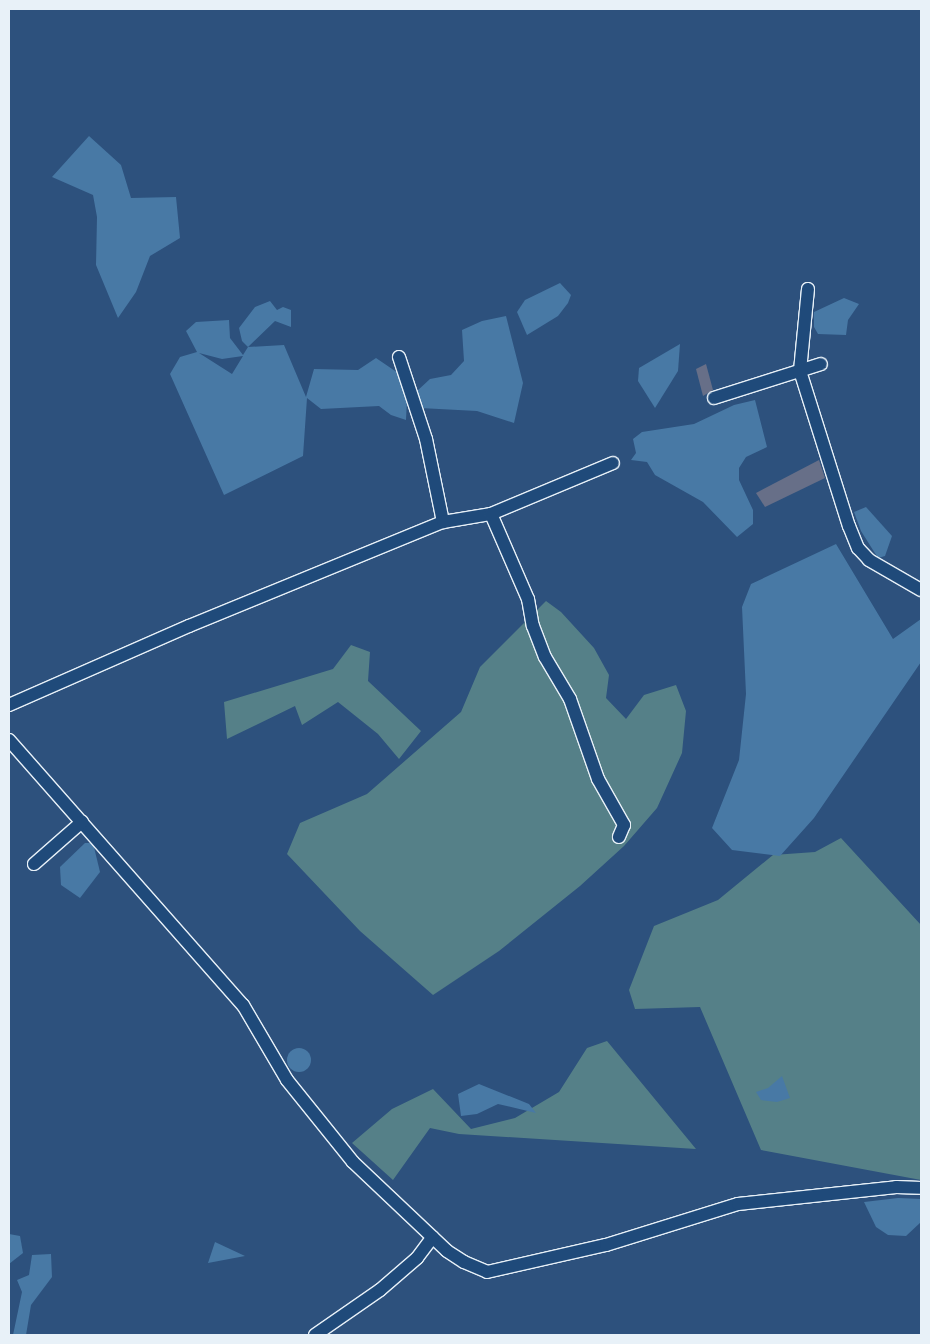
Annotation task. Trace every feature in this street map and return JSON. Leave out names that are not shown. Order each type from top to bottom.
[{"type":"street","points":[[808,289],[800,371],[858,548],[869,560],[921,590]]},
{"type":"street","points":[[399,357],[426,439],[443,522]]},
{"type":"street","points":[[714,398],[821,364]]},
{"type":"street","points":[[9,705],[189,626],[443,522],[491,514],[613,463]]},
{"type":"street","points":[[491,514],[528,599],[533,626],[545,657],[570,699],[598,779],[624,825],[619,837]]},
{"type":"street","points":[[9,740],[243,1005],[287,1080],[341,1147],[433,1237],[464,1262],[487,1272],[606,1245],[738,1204],[896,1187],[921,1188]]},
{"type":"street","points":[[34,864],[82,822]]},
{"type":"street","points":[[315,1335],[380,1290],[417,1258],[433,1237]]},
{"type":"green space","points":[[546,601],[561,612],[594,648],[609,675],[606,698],[626,719],[644,695],[676,685],[686,711],[682,753],[657,808],[624,846],[580,886],[499,951],[433,995],[360,931],[287,854],[300,823],[367,794],[461,712],[480,667]]},
{"type":"green space","points":[[351,645],[370,652],[368,681],[421,731],[399,759],[378,734],[338,702],[302,725],[295,706],[227,739],[224,702],[333,669]]},
{"type":"green space","points":[[841,838],[921,925],[921,1180],[761,1150],[700,1007],[635,1009],[629,990],[654,926],[718,900],[773,855],[815,852]]},
{"type":"green space","points":[[607,1041],[696,1149],[459,1134],[430,1128],[393,1180],[352,1143],[392,1109],[433,1089],[471,1129],[515,1118],[559,1092],[587,1048]]},
{"type":"water","points":[[89,136],[121,165],[131,198],[176,197],[180,238],[150,256],[136,292],[118,318],[96,265],[97,217],[93,195],[52,177]]},
{"type":"water","points":[[560,283],[571,295],[568,303],[558,316],[527,335],[517,312],[525,300]]},
{"type":"water","points":[[844,298],[859,304],[848,320],[846,335],[818,334],[814,327],[814,312]]},
{"type":"water","points":[[270,301],[277,310],[283,307],[291,310],[291,327],[275,321],[248,347],[242,341],[239,328],[255,307]]},
{"type":"water","points":[[506,316],[523,383],[514,423],[477,411],[420,408],[417,391],[430,379],[451,375],[464,361],[462,330],[482,321]]},
{"type":"water","points":[[229,320],[230,338],[243,355],[248,347],[284,345],[306,397],[314,369],[358,370],[376,358],[401,375],[407,399],[406,420],[391,415],[379,406],[321,409],[307,398],[303,456],[224,495],[170,374],[180,357],[197,352],[186,331],[196,322]],"holes":[[[199,353],[222,359],[243,356],[232,374]]]},
{"type":"water","points":[[680,344],[678,371],[655,408],[638,381],[639,368]]},
{"type":"water","points":[[755,400],[767,447],[746,457],[739,468],[739,480],[753,510],[753,524],[737,537],[703,502],[655,475],[647,462],[631,460],[636,453],[633,439],[642,432],[694,424],[734,405]]},
{"type":"water","points":[[866,507],[892,536],[885,556],[878,558],[861,531],[854,512]]},
{"type":"water","points":[[836,544],[893,639],[921,619],[921,662],[814,818],[780,856],[732,850],[712,828],[739,760],[746,694],[742,607],[751,584]]},
{"type":"water","points":[[85,843],[93,843],[100,872],[80,898],[61,885],[60,867]]},
{"type":"water","points":[[299,1048],[304,1049],[310,1055],[310,1065],[304,1071],[299,1072],[294,1071],[288,1065],[287,1060],[288,1055],[294,1049]]},
{"type":"water","points":[[782,1076],[790,1098],[777,1102],[761,1100],[756,1092],[768,1088]]},
{"type":"water","points":[[479,1084],[529,1104],[536,1113],[498,1104],[477,1114],[461,1116],[458,1094]]},
{"type":"water","points":[[898,1198],[921,1199],[921,1222],[906,1236],[888,1235],[876,1227],[864,1202]]},
{"type":"water","points":[[9,1234],[20,1236],[23,1253],[9,1264]]},
{"type":"water","points":[[215,1242],[245,1256],[208,1263]]},
{"type":"water","points":[[51,1254],[52,1277],[31,1305],[26,1335],[13,1335],[22,1292],[17,1280],[29,1275],[32,1255]]},
{"type":"building","points":[[706,364],[713,390],[703,396],[696,369]]},
{"type":"building","points":[[819,460],[825,478],[765,507],[756,493]]}]
